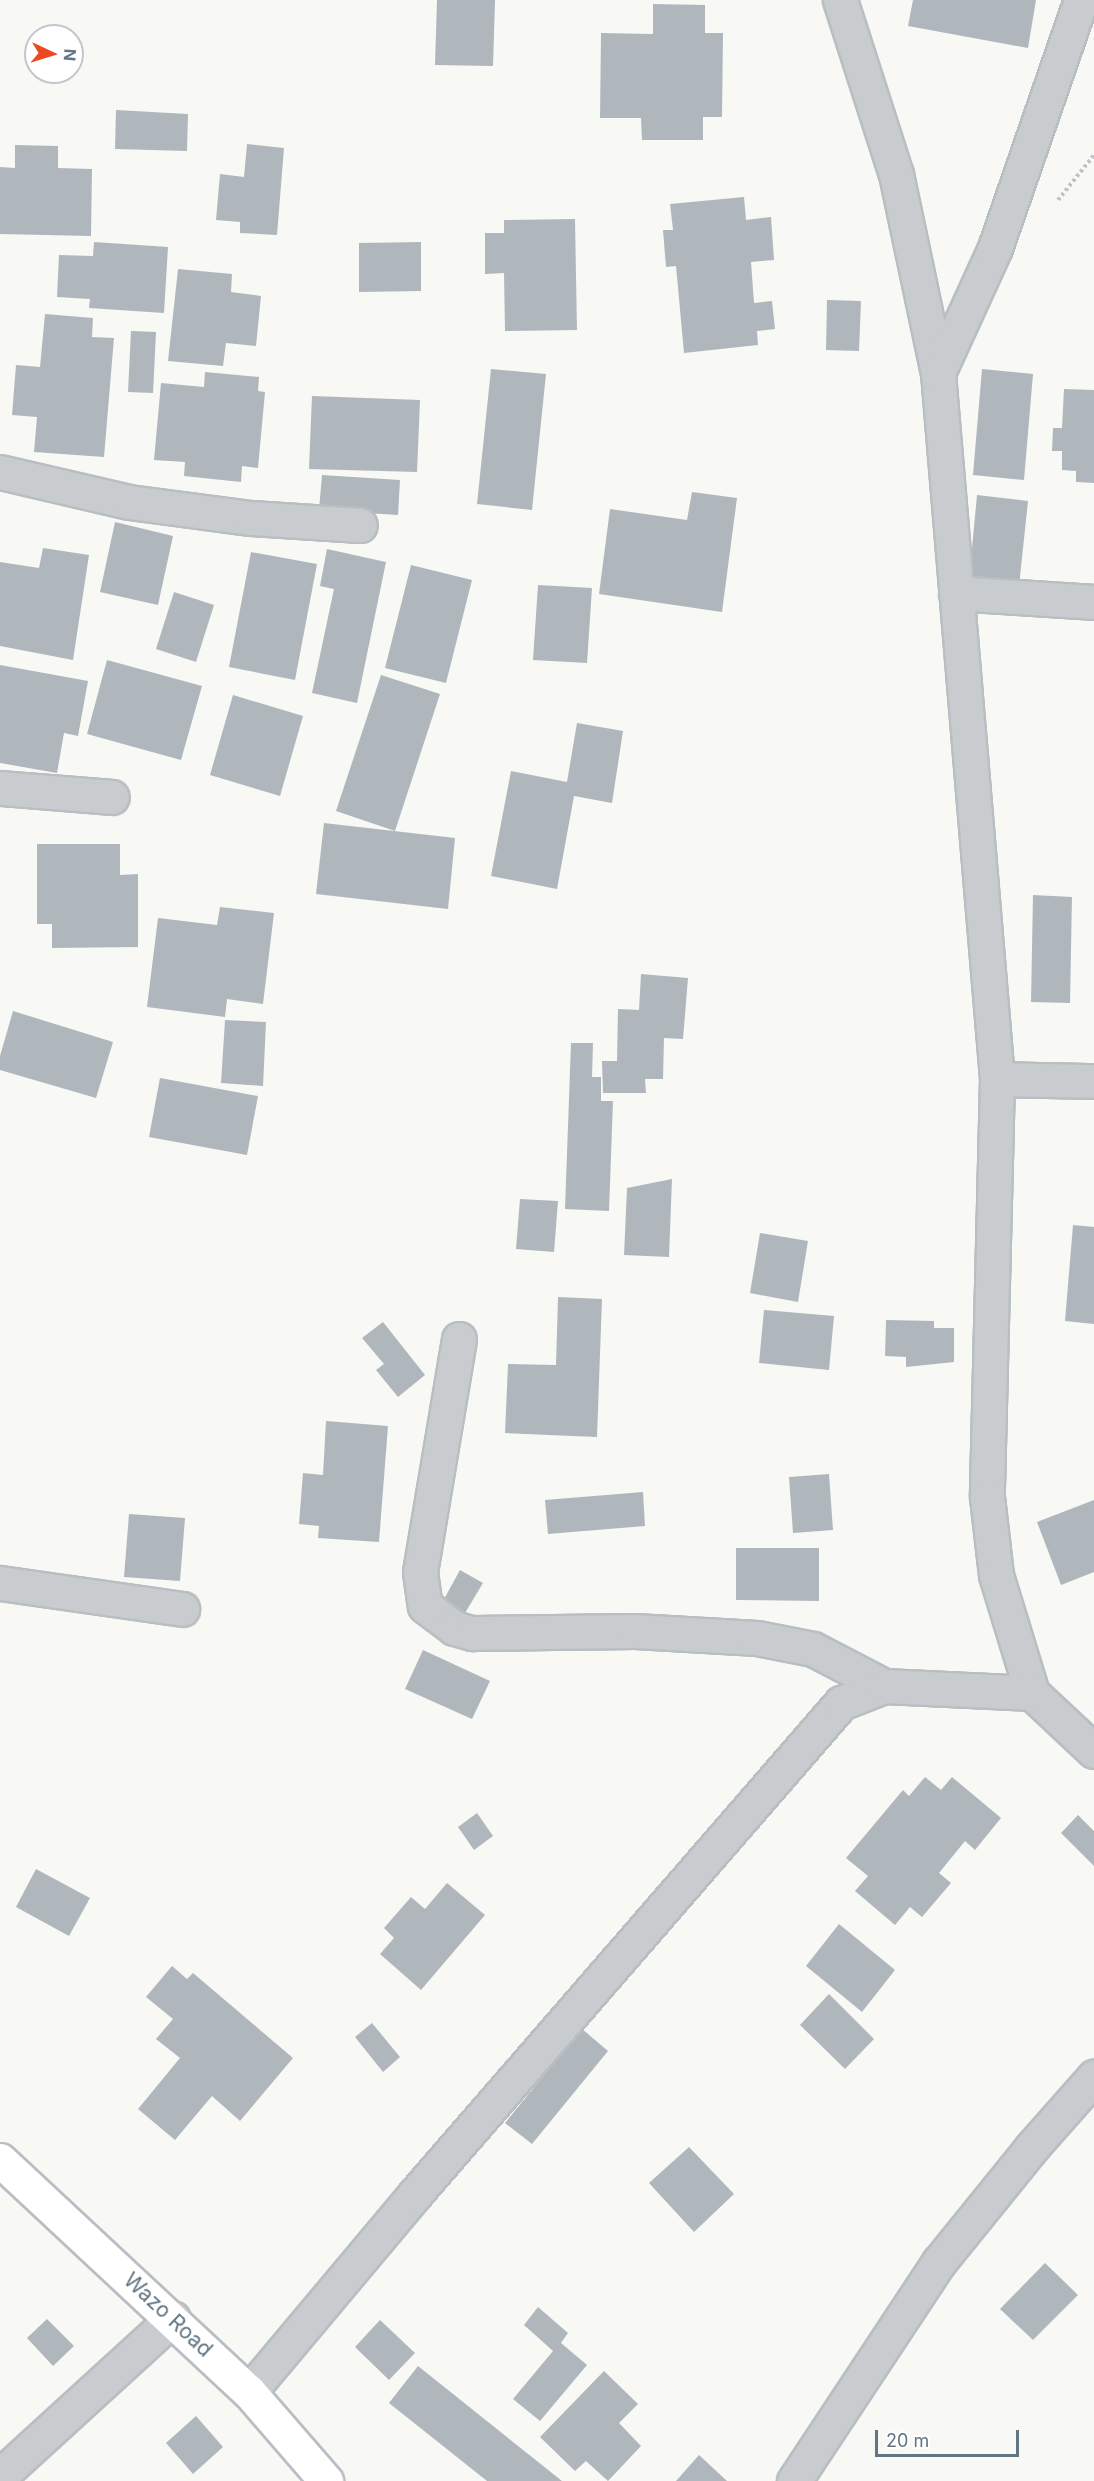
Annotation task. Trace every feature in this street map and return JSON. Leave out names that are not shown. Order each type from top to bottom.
[{"type":"main road","name":"Wazo Road","points":[[0,2160],[173,2318],[249,2392],[326,2481]]},
{"type":"street","points":[[840,0],[896,174],[938,373],[997,1079],[987,1497],[996,1575],[1032,1693],[1094,1751]]},
{"type":"street","points":[[938,373],[995,248],[1081,0]]},
{"type":"street","points":[[0,472],[129,502],[251,518],[360,525]]},
{"type":"street","points":[[956,593],[1094,602]]},
{"type":"street","points":[[0,788],[112,797]]},
{"type":"street","points":[[997,1079],[1094,1081]]},
{"type":"street","points":[[459,1339],[420,1572],[425,1606],[454,1628],[472,1633],[635,1631],[757,1638],[813,1649],[884,1686]]},
{"type":"street","points":[[0,1583],[182,1609]]},
{"type":"street","points":[[249,2392],[414,2194],[841,1703],[884,1686],[1032,1693]]},
{"type":"street","points":[[794,2481],[939,2262],[1032,2147],[1094,2077]]},
{"type":"street","points":[[0,2476],[173,2318]]},
{"type":"building","points":[[437,0],[495,0],[493,66],[435,65]]},
{"type":"building","points":[[913,0],[1036,0],[1028,48],[908,26]]},
{"type":"building","points":[[653,4],[705,5],[705,33],[723,33],[722,117],[703,117],[703,140],[642,140],[641,118],[600,118],[601,33],[653,34]]},
{"type":"building","points":[[116,110],[188,114],[187,151],[115,149]]},
{"type":"building","points":[[247,144],[284,148],[277,235],[240,233],[240,222],[216,220],[220,174],[244,177]]},
{"type":"building","points":[[15,145],[58,146],[58,168],[92,169],[91,236],[0,234],[0,167],[15,168]]},
{"type":"building","points":[[744,197],[746,220],[771,217],[774,260],[751,262],[754,303],[772,301],[775,329],[757,331],[758,345],[684,353],[676,266],[666,267],[663,230],[673,230],[670,204]]},
{"type":"building","points":[[575,219],[577,330],[505,331],[504,273],[485,274],[485,233],[504,233],[504,220]]},
{"type":"building","points":[[94,242],[168,247],[164,313],[89,308],[90,299],[57,297],[59,255],[93,256]]},
{"type":"building","points":[[421,242],[421,291],[359,292],[359,243]]},
{"type":"building","points":[[178,269],[232,274],[231,292],[261,296],[256,346],[226,343],[223,366],[168,361]]},
{"type":"building","points":[[827,300],[861,301],[859,351],[826,350]]},
{"type":"building","points":[[45,314],[93,318],[92,337],[114,338],[104,457],[34,452],[37,417],[12,415],[16,365],[40,367]]},
{"type":"building","points":[[131,331],[156,332],[153,393],[128,392]]},
{"type":"building","points":[[491,369],[546,374],[532,510],[477,504]]},
{"type":"building","points":[[982,369],[1033,374],[1024,480],[973,475]]},
{"type":"building","points":[[205,372],[259,377],[258,391],[265,392],[258,468],[242,466],[241,482],[184,476],[185,462],[154,460],[161,383],[204,387]]},
{"type":"building","points":[[1064,389],[1094,390],[1094,483],[1076,482],[1076,471],[1062,470],[1062,451],[1052,451],[1053,428],[1062,428]]},
{"type":"building","points":[[312,396],[420,400],[417,472],[309,469]]},
{"type":"building","points":[[322,475],[400,480],[398,515],[319,510]]},
{"type":"building","points":[[692,492],[737,498],[722,612],[599,594],[610,509],[687,520]]},
{"type":"building","points":[[977,495],[1028,501],[1019,586],[969,581]]},
{"type":"building","points":[[115,522],[173,536],[158,605],[100,592]]},
{"type":"building","points":[[43,548],[89,555],[73,660],[0,646],[0,562],[39,568]]},
{"type":"building","points":[[327,549],[386,562],[357,703],[312,693],[334,589],[320,586]]},
{"type":"building","points":[[251,552],[317,564],[295,680],[229,667]]},
{"type":"building","points":[[411,565],[472,580],[446,683],[385,668]]},
{"type":"building","points":[[538,585],[592,588],[587,663],[533,660]]},
{"type":"building","points":[[174,592],[214,605],[196,662],[156,649]]},
{"type":"building","points":[[107,660],[202,686],[181,760],[87,734]]},
{"type":"building","points":[[0,665],[88,681],[78,736],[64,733],[57,773],[0,763]]},
{"type":"building","points":[[381,675],[440,694],[395,831],[336,811]]},
{"type":"building","points":[[233,695],[303,716],[280,796],[210,775]]},
{"type":"building","points":[[577,723],[623,731],[612,803],[574,796],[557,889],[491,876],[511,771],[567,782]]},
{"type":"building","points":[[324,823],[455,838],[448,909],[316,894]]},
{"type":"building","points":[[37,844],[120,844],[120,875],[138,874],[138,947],[52,948],[52,924],[37,924]]},
{"type":"building","points":[[1033,895],[1072,897],[1070,1003],[1031,1002]]},
{"type":"building","points":[[220,907],[274,913],[263,1004],[227,999],[225,1017],[147,1007],[158,918],[217,925]]},
{"type":"building","points":[[641,974],[688,978],[683,1039],[664,1038],[663,1079],[645,1079],[646,1093],[603,1093],[602,1061],[617,1061],[618,1009],[639,1010]]},
{"type":"building","points":[[13,1011],[113,1042],[96,1098],[0,1070],[0,1056]]},
{"type":"building","points":[[225,1020],[266,1022],[263,1086],[221,1083]]},
{"type":"building","points":[[571,1043],[593,1043],[592,1077],[601,1077],[601,1101],[613,1101],[609,1211],[565,1209]]},
{"type":"building","points":[[160,1078],[258,1096],[247,1155],[149,1137]]},
{"type":"building","points":[[672,1179],[669,1257],[624,1255],[627,1188]]},
{"type":"building","points":[[520,1199],[558,1201],[554,1252],[516,1249]]},
{"type":"building","points":[[1073,1225],[1094,1227],[1094,1324],[1065,1321]]},
{"type":"building","points":[[760,1233],[808,1241],[798,1302],[750,1293]]},
{"type":"building","points":[[558,1297],[602,1299],[597,1437],[505,1433],[508,1364],[556,1365]]},
{"type":"building","points":[[764,1310],[834,1316],[829,1370],[759,1363]]},
{"type":"building","points":[[886,1320],[934,1321],[934,1328],[954,1328],[954,1362],[906,1367],[906,1357],[885,1356]]},
{"type":"building","points":[[383,1322],[425,1375],[398,1397],[376,1370],[384,1364],[362,1338]]},
{"type":"building","points":[[326,1421],[388,1426],[379,1542],[318,1538],[319,1526],[299,1524],[303,1473],[323,1475]]},
{"type":"building","points":[[829,1474],[833,1530],[793,1533],[789,1477]]},
{"type":"building","points":[[643,1492],[645,1526],[548,1534],[545,1500]]},
{"type":"building","points":[[1094,1500],[1094,1572],[1061,1585],[1037,1522]]},
{"type":"building","points":[[129,1514],[185,1518],[180,1581],[124,1577]]},
{"type":"building","points":[[736,1548],[819,1548],[819,1601],[736,1600]]},
{"type":"building","points":[[460,1570],[483,1583],[465,1613],[443,1601]]},
{"type":"building","points":[[423,1650],[490,1681],[472,1719],[405,1689]]},
{"type":"building","points":[[925,1777],[941,1790],[952,1777],[1001,1818],[975,1850],[965,1841],[939,1873],[951,1883],[922,1917],[910,1907],[895,1925],[855,1891],[868,1876],[846,1858],[903,1790],[909,1796]]},
{"type":"building","points":[[477,1813],[493,1836],[474,1850],[458,1827]]},
{"type":"building","points":[[1078,1815],[1094,1831],[1094,1866],[1061,1833]]},
{"type":"building","points":[[36,1869],[90,1898],[69,1936],[16,1907]]},
{"type":"building","points":[[447,1883],[485,1915],[421,1990],[380,1954],[394,1938],[384,1928],[411,1897],[425,1909]]},
{"type":"building","points":[[839,1924],[895,1970],[862,2012],[806,1966]]},
{"type":"building","points":[[172,1966],[187,1979],[193,1973],[293,2058],[240,2121],[212,2096],[175,2140],[138,2109],[180,2058],[156,2039],[173,2019],[146,1997]]},
{"type":"building","points":[[829,1994],[874,2039],[845,2069],[800,2025]]},
{"type":"building","points":[[372,2023],[400,2057],[383,2072],[355,2037]]},
{"type":"building","points":[[582,2029],[608,2051],[532,2144],[505,2123]]},
{"type":"building","points":[[689,2147],[734,2194],[694,2232],[649,2183]]},
{"type":"building","points":[[1045,2263],[1078,2295],[1033,2340],[1000,2309]]},
{"type":"building","points":[[538,2307],[568,2333],[561,2343],[587,2365],[540,2421],[513,2399],[553,2351],[524,2325]]},
{"type":"building","points":[[47,2319],[74,2346],[53,2366],[27,2338]]},
{"type":"building","points":[[380,2320],[415,2353],[389,2380],[355,2347]]},
{"type":"building","points":[[418,2366],[562,2481],[487,2481],[389,2403]]},
{"type":"building","points":[[604,2371],[638,2404],[619,2423],[641,2446],[608,2481],[586,2461],[575,2471],[540,2437]]},
{"type":"building","points":[[196,2416],[223,2447],[193,2474],[166,2443]]},
{"type":"building","points":[[699,2455],[727,2481],[676,2481]]}]
